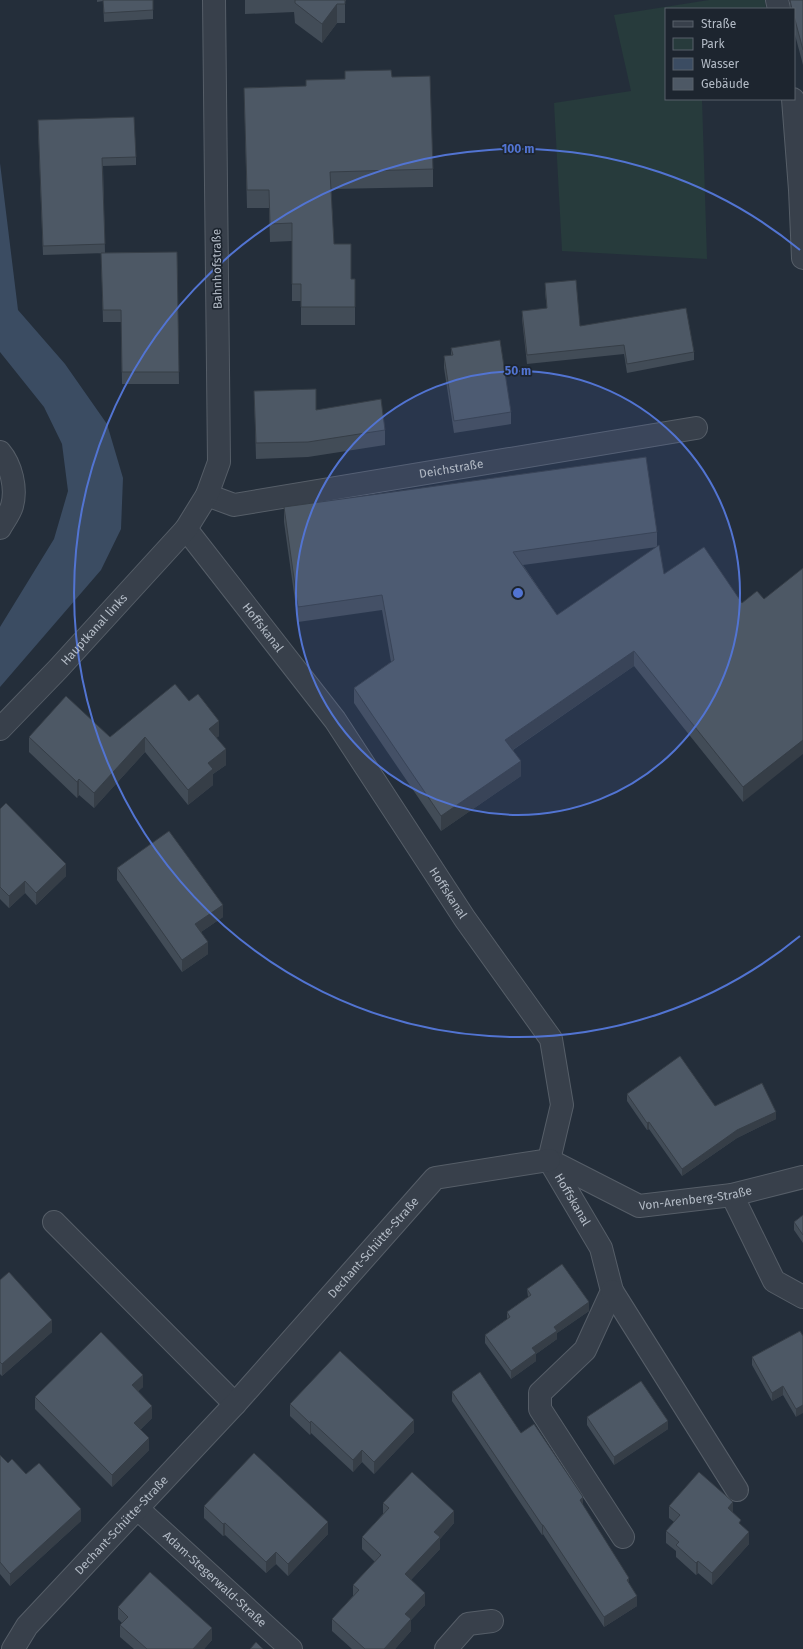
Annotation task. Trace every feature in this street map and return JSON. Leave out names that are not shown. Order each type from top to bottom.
[{"type":"street","name":"Bahnhofstraße","points":[[186,529],[207,495],[219,462],[214,0]]},
{"type":"street","points":[[793,100],[800,190],[803,258]]},
{"type":"street","name":"Deichstraße","points":[[207,495],[234,505],[696,428]]},
{"type":"street","points":[[0,452],[6,460],[14,485],[12,506],[0,528]]},
{"type":"street","name":"Hauptkanal links","points":[[0,728],[58,669],[186,529]]},
{"type":"street","name":"Hoffskanal","points":[[186,529],[335,720],[465,919],[551,1039],[562,1105],[549,1160],[601,1248],[612,1291],[737,1490]]},
{"type":"street","name":"Von-Arenberg-Straße","points":[[549,1160],[639,1206],[732,1195],[803,1177]]},
{"type":"street","name":"Dechant-Schütte-Straße","points":[[13,1649],[27,1626],[235,1404],[435,1178],[549,1160]]},
{"type":"street","points":[[732,1195],[774,1281],[803,1297]]},
{"type":"street","points":[[54,1222],[235,1404]]},
{"type":"street","points":[[612,1291],[585,1350],[540,1393],[540,1409],[623,1537]]},
{"type":"street","name":"Adam-Stegerwald-Straße","points":[[138,1509],[292,1649]]},
{"type":"street","points":[[446,1649],[468,1624],[492,1621]]},
{"type":"green space","points":[[709,0],[765,0],[766,8],[665,8],[665,100],[702,100],[707,259],[562,251],[554,103],[631,91],[614,15]]},
{"type":"water","points":[[0,163],[18,310],[65,364],[107,424],[123,478],[121,529],[101,570],[0,687],[0,627],[54,539],[68,491],[62,444],[44,407],[0,352]]},
{"type":"building","points":[[103,0],[153,0],[153,10],[104,13]]},
{"type":"building","points":[[295,0],[345,0],[345,4],[337,4],[322,24],[295,3]]},
{"type":"building","points":[[790,0],[803,0],[803,50],[795,20],[795,8],[792,8]]},
{"type":"building","points":[[391,70],[392,77],[430,76],[433,169],[330,172],[334,244],[351,244],[351,279],[355,279],[355,307],[301,307],[301,284],[292,284],[292,223],[270,224],[269,190],[247,190],[244,88],[306,86],[306,80],[345,79],[345,71]]},
{"type":"building","points":[[134,117],[136,157],[102,158],[105,244],[43,246],[38,120]]},
{"type":"building","points":[[177,252],[179,372],[122,372],[121,310],[103,310],[101,253]]},
{"type":"building","points":[[576,280],[580,326],[686,308],[694,352],[627,364],[624,345],[527,355],[522,311],[547,308],[545,283]]},
{"type":"building","points":[[500,340],[511,412],[454,421],[444,356],[453,355],[451,348]]},
{"type":"building","points":[[316,389],[316,410],[381,399],[385,430],[308,442],[256,443],[254,391]]},
{"type":"building","points":[[646,457],[657,532],[513,552],[557,615],[659,545],[664,574],[704,547],[742,603],[757,591],[764,599],[803,568],[803,740],[743,787],[634,651],[505,740],[521,761],[441,816],[354,688],[394,660],[382,595],[298,607],[284,507]]},
{"type":"building","points":[[175,684],[189,701],[198,694],[219,721],[209,729],[226,749],[208,763],[213,769],[188,790],[145,737],[94,793],[79,779],[77,782],[29,737],[66,696],[110,737]]},
{"type":"building","points":[[6,803],[66,864],[36,893],[25,881],[9,896],[0,887],[0,809]]},
{"type":"building","points":[[169,831],[223,905],[195,924],[208,942],[182,960],[117,868]]},
{"type":"building","points":[[680,1056],[715,1106],[762,1083],[776,1112],[737,1130],[682,1169],[627,1094]]},
{"type":"building","points":[[803,1215],[803,1235],[794,1222]]},
{"type":"building","points":[[562,1264],[589,1302],[554,1327],[557,1331],[532,1348],[536,1353],[511,1371],[485,1335],[510,1317],[507,1312],[531,1295],[527,1289]]},
{"type":"building","points":[[9,1272],[52,1320],[2,1364],[0,1362],[0,1280]]},
{"type":"building","points":[[800,1331],[803,1336],[803,1405],[796,1409],[783,1386],[772,1393],[752,1357]]},
{"type":"building","points":[[101,1332],[143,1375],[132,1385],[152,1406],[134,1423],[149,1438],[112,1475],[35,1397]]},
{"type":"building","points":[[340,1351],[414,1420],[374,1462],[362,1450],[353,1460],[311,1421],[310,1423],[290,1404]]},
{"type":"building","points":[[480,1372],[521,1433],[534,1424],[583,1497],[580,1500],[629,1578],[627,1580],[637,1596],[604,1617],[452,1392]]},
{"type":"building","points":[[641,1381],[668,1421],[614,1457],[587,1417]]},
{"type":"building","points":[[254,1453],[328,1522],[288,1564],[276,1552],[266,1562],[225,1523],[223,1524],[204,1506]]},
{"type":"building","points":[[0,1455],[8,1463],[12,1459],[26,1474],[39,1463],[81,1509],[10,1574],[0,1562]]},
{"type":"building","points":[[412,1472],[454,1511],[434,1532],[440,1537],[405,1574],[425,1593],[405,1614],[411,1619],[384,1649],[365,1649],[332,1619],[359,1590],[353,1585],[381,1555],[362,1537],[389,1508],[383,1503]]},
{"type":"building","points":[[699,1472],[733,1502],[728,1508],[741,1520],[739,1523],[749,1532],[712,1573],[698,1561],[696,1563],[676,1545],[679,1542],[666,1531],[680,1515],[669,1506]]},
{"type":"building","points":[[150,1572],[212,1628],[193,1649],[147,1649],[120,1625],[128,1617],[118,1607]]},
{"type":"building","points":[[256,1642],[263,1649],[250,1649]]}]
